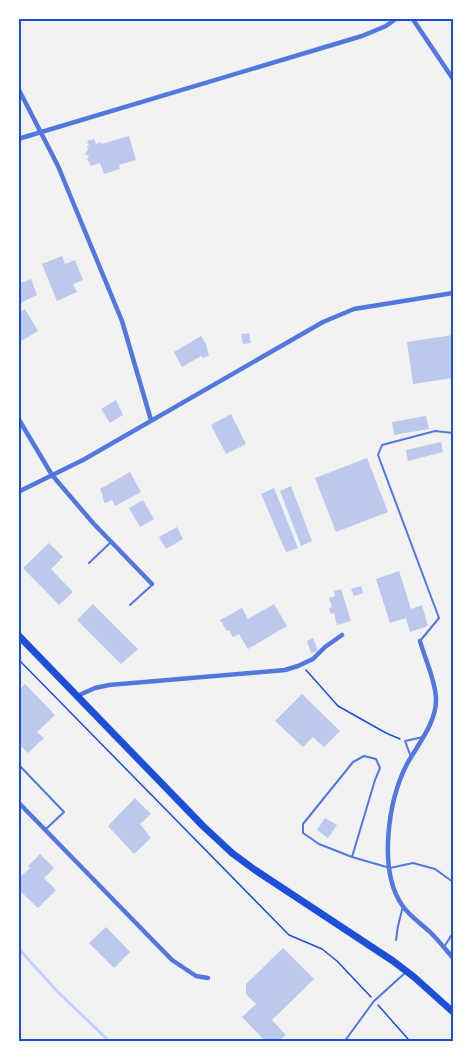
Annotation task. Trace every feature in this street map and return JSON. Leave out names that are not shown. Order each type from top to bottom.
[{"type":"main road","points":[[18,635],[232,853],[407,971],[453,1012]]},
{"type":"street","points":[[18,139],[362,36],[386,26],[397,18]]},
{"type":"street","points":[[412,18],[453,79]]},
{"type":"street","points":[[18,88],[58,166],[122,321],[151,420]]},
{"type":"street","points":[[18,492],[83,459],[323,322],[354,309],[453,293]]},
{"type":"street","points":[[18,418],[52,475],[93,523],[152,584]]},
{"type":"street","points":[[77,696],[109,685],[285,670],[313,659],[342,635]]},
{"type":"street","points":[[420,641],[436,697],[432,718],[406,765],[394,796],[389,821],[390,868],[395,893],[403,906],[410,916],[431,933],[453,958]]},
{"type":"street","points":[[18,802],[172,960],[196,976],[208,978]]},
{"type":"lane","points":[[420,641],[439,618],[378,455],[382,445],[435,431],[453,433]]},
{"type":"lane","points":[[89,563],[111,542]]},
{"type":"lane","points":[[130,605],[152,584]]},
{"type":"lane","points":[[411,758],[405,741],[423,737]]},
{"type":"lane","points":[[352,857],[380,768],[376,759],[364,756],[353,762],[303,824],[303,833],[319,844],[352,857],[390,868],[413,863],[435,869],[453,882]]},
{"type":"lane","points":[[18,764],[64,812],[45,830]]},
{"type":"lane","points":[[396,940],[403,906]]},
{"type":"lane","points":[[444,947],[453,933]]},
{"type":"lane","points":[[344,1042],[374,1000],[407,971]]},
{"type":"path","points":[[18,659],[289,935],[322,949],[337,961],[374,1000],[408,1039],[408,1042]]},
{"type":"path","points":[[302,665],[338,706],[405,741]]},
{"type":"building","points":[[129,136],[136,160],[119,165],[120,169],[104,174],[100,163],[91,166],[87,160],[89,156],[85,154],[89,146],[87,141],[94,139],[96,144],[101,142],[101,144]]},
{"type":"building","points":[[62,256],[65,264],[75,260],[83,280],[73,284],[77,292],[57,301],[42,264]]},
{"type":"building","points":[[31,279],[37,295],[18,304],[18,284]]},
{"type":"building","points":[[25,309],[38,331],[18,343],[18,313]]},
{"type":"building","points":[[249,333],[251,343],[243,344],[241,334]]},
{"type":"building","points":[[453,335],[453,378],[413,384],[407,342]]},
{"type":"building","points":[[201,336],[209,356],[202,358],[201,356],[182,367],[174,352]]},
{"type":"building","points":[[116,400],[123,415],[110,423],[101,409]]},
{"type":"building","points":[[231,414],[246,444],[226,454],[211,425]]},
{"type":"building","points":[[426,416],[429,429],[394,435],[392,422]]},
{"type":"building","points":[[441,442],[443,452],[408,461],[406,450]]},
{"type":"building","points":[[367,458],[388,512],[336,532],[315,478]]},
{"type":"building","points":[[130,472],[141,492],[115,506],[112,500],[105,503],[100,489]]},
{"type":"building","points":[[291,486],[312,541],[301,546],[280,491]]},
{"type":"building","points":[[274,488],[298,548],[286,552],[261,494]]},
{"type":"building","points":[[143,500],[154,519],[140,527],[129,508]]},
{"type":"building","points":[[177,527],[183,539],[166,549],[159,537]]},
{"type":"building","points":[[49,543],[63,557],[51,569],[73,592],[59,605],[23,568]]},
{"type":"building","points":[[399,571],[411,609],[422,605],[428,626],[410,632],[406,618],[390,623],[376,579]]},
{"type":"building","points":[[361,586],[363,593],[354,596],[351,589]]},
{"type":"building","points":[[341,589],[351,621],[337,625],[334,613],[331,614],[329,608],[332,607],[329,598],[335,596],[334,591]]},
{"type":"building","points":[[93,604],[138,649],[121,664],[77,620]]},
{"type":"building","points":[[274,604],[287,626],[248,649],[239,634],[233,637],[220,620],[242,608],[248,619]]},
{"type":"building","points":[[313,638],[318,651],[311,653],[307,641]]},
{"type":"building","points":[[25,684],[55,715],[37,732],[44,738],[28,753],[18,743],[18,691]]},
{"type":"building","points":[[302,694],[340,731],[324,747],[313,737],[303,747],[275,721]]},
{"type":"building","points":[[135,798],[151,814],[140,824],[151,838],[134,854],[108,826]]},
{"type":"building","points":[[325,818],[337,825],[328,838],[317,830]]},
{"type":"building","points":[[40,854],[54,868],[44,878],[56,890],[38,908],[18,889],[18,879]]},
{"type":"building","points":[[106,927],[130,952],[114,968],[89,943]]},
{"type":"building","points":[[283,948],[314,979],[272,1020],[286,1035],[277,1042],[266,1042],[242,1017],[256,1004],[246,994],[246,984]]},
{"type":"waterway","points":[[18,948],[57,991],[110,1042]]}]
